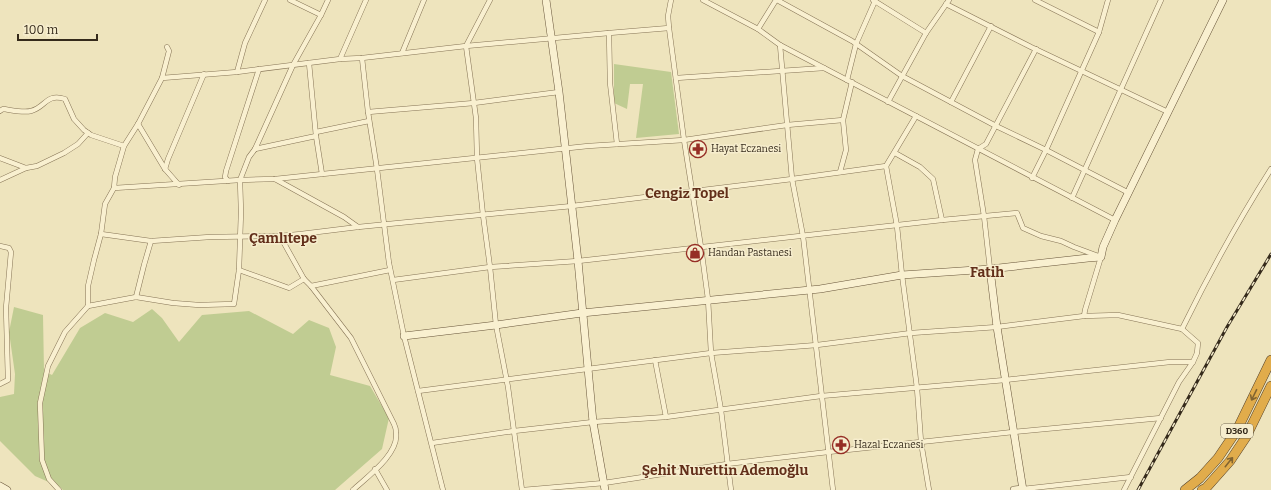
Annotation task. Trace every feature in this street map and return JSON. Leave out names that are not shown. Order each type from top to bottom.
[{"type":"highway","name":"D360","points":[[1185,490],[1200,478],[1218,458],[1237,430],[1271,360]]},
{"type":"highway","name":"D360","points":[[1205,489],[1230,461],[1246,437],[1271,386]]},
{"type":"street","points":[[237,72],[245,43],[265,0]]},
{"type":"street","points":[[290,0],[321,15]]},
{"type":"street","points":[[59,490],[49,479],[42,460],[40,403],[48,366],[65,332],[88,306],[136,297],[173,303],[199,305],[234,304],[239,270],[241,212],[240,180],[249,157],[255,149],[293,65],[328,0]]},
{"type":"street","points":[[340,59],[366,0]]},
{"type":"street","points":[[402,53],[424,0]]},
{"type":"street","points":[[490,0],[466,46],[476,118],[477,158],[482,215],[490,267],[496,325],[523,490],[605,487],[727,464],[1013,432],[1160,418]]},
{"type":"street","points":[[546,0],[550,38],[559,92],[572,206],[593,422],[605,487]]},
{"type":"street","points":[[670,0],[668,16],[669,28],[708,299],[711,353],[721,410],[731,490]]},
{"type":"street","points":[[703,0],[758,29],[780,45],[1032,178],[1115,220]]},
{"type":"street","points":[[758,29],[777,0],[852,41],[902,76],[996,126],[1129,193]]},
{"type":"street","points":[[1035,0],[1099,32]]},
{"type":"street","points":[[1032,178],[1099,32],[1108,0]]},
{"type":"street","points":[[1072,198],[1161,0]]},
{"type":"street","points":[[1084,316],[1103,247],[1223,0]]},
{"type":"street","points":[[840,172],[846,150],[843,120],[856,44],[874,1],[926,33]]},
{"type":"street","points":[[888,102],[926,33],[948,2],[1036,49],[1168,112]]},
{"type":"street","points":[[951,102],[991,26]]},
{"type":"street","points":[[162,78],[237,72],[340,59],[362,58],[466,46],[609,32],[669,28]]},
{"type":"street","points":[[609,32],[610,83],[617,144]]},
{"type":"street","points":[[780,45],[792,179],[803,236],[833,490]]},
{"type":"street","points":[[88,306],[88,286],[101,234],[105,204],[114,188],[115,177],[124,146],[138,124],[162,78],[169,51],[167,46]]},
{"type":"street","points":[[1023,489],[997,326],[984,216],[975,160],[978,149],[986,144],[1036,49]]},
{"type":"street","points":[[362,58],[390,270],[404,336],[443,490]]},
{"type":"street","points":[[309,63],[316,134],[322,174]]},
{"type":"street","points":[[676,78],[825,68]]},
{"type":"street","points":[[228,181],[225,177],[226,171],[259,69]]},
{"type":"street","points":[[165,169],[204,74]]},
{"type":"street","points":[[368,112],[474,103],[559,92]]},
{"type":"street","points":[[0,111],[2,109],[28,112],[57,96],[65,99],[74,119],[88,133],[124,146]]},
{"type":"street","points":[[916,116],[886,166],[897,226],[902,275],[911,333],[921,442],[929,490]]},
{"type":"street","points":[[114,188],[275,179],[565,148],[684,140],[787,125],[843,120]]},
{"type":"street","points":[[255,149],[370,121]]},
{"type":"street","points":[[138,124],[165,169],[179,185]]},
{"type":"street","points":[[0,180],[26,168],[37,166],[64,153],[78,144],[88,133]]},
{"type":"street","points":[[895,153],[920,167],[933,179],[942,220]]},
{"type":"street","points":[[0,158],[26,168]]},
{"type":"street","points":[[101,234],[151,241],[240,236],[280,236],[572,206],[692,192],[886,166]]},
{"type":"street","points":[[1182,329],[1207,278],[1271,169]]},
{"type":"street","points":[[275,179],[358,227]]},
{"type":"street","points":[[393,280],[490,267],[578,261],[1017,213],[1023,228],[1041,236],[1061,241],[1101,257]]},
{"type":"street","points":[[280,236],[304,279],[312,286],[351,338],[394,424],[397,434],[395,444],[388,457],[353,490]]},
{"type":"street","points":[[136,297],[151,241]]},
{"type":"street","points":[[0,246],[9,248],[11,252],[6,308],[8,380],[0,384]]},
{"type":"street","points":[[404,336],[582,313],[708,299],[810,290],[902,275],[1101,257]]},
{"type":"street","points":[[239,270],[289,288],[304,279]]},
{"type":"street","points":[[312,286],[390,270]]},
{"type":"street","points":[[418,391],[711,353],[817,345],[911,333],[997,326],[1084,316],[1118,315],[1182,329],[1198,343],[1197,353],[1193,362],[1179,382],[1124,490]]},
{"type":"street","points":[[655,360],[666,417]]},
{"type":"street","points":[[432,443],[514,431],[593,422],[666,417],[821,396],[1005,380],[1170,362],[1193,362]]},
{"type":"street","points":[[375,469],[387,490]]},
{"type":"street","points":[[1014,490],[1131,477]]},
{"type":"street","points":[[1200,478],[1205,489]]},
{"type":"street","points":[[0,486],[7,490]]},
{"type":"green space","points":[[614,64],[671,72],[679,134],[636,138],[643,84],[630,84],[627,109],[614,103]]},
{"type":"green space","points":[[14,307],[43,315],[44,371],[52,375],[80,328],[105,313],[133,322],[152,309],[162,318],[179,342],[202,315],[249,311],[293,334],[309,320],[329,328],[336,347],[330,375],[370,386],[389,418],[382,449],[335,490],[63,490],[60,487],[35,476],[0,441],[0,397],[14,394],[15,374],[9,332]]},
{"type":"railway","points":[[1138,490],[1227,327],[1271,254]]},
{"type":"place","name":"Hayat Eczanesi","points":[[698,149]]},
{"type":"place","name":"Handan Pastanesi","points":[[695,253]]},
{"type":"place","name":"Hazal Eczanesi","points":[[841,445]]},
{"type":"district","name":"Cengiz Topel","points":[[687,193]]},
{"type":"district","name":"Çamlıtepe","points":[[283,238]]},
{"type":"district","name":"Fatih","points":[[987,272]]},
{"type":"district","name":"Şehit Nurettin Ademoğlu","points":[[725,470]]}]
